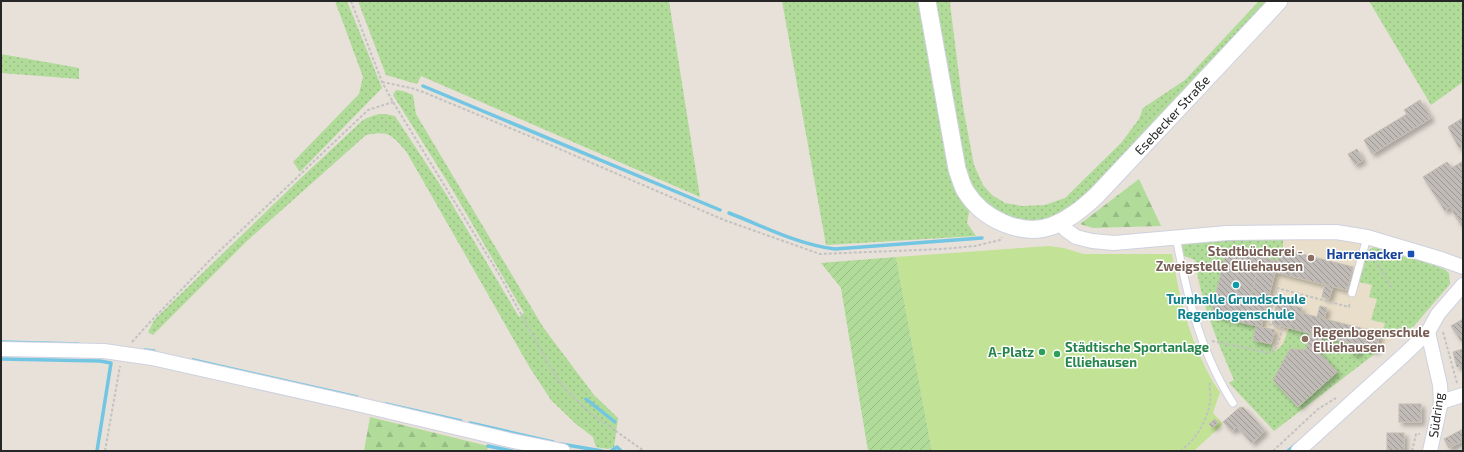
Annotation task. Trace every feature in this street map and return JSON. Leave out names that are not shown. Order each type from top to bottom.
[{"type":"street","points":[[927,1],[957,169],[965,191],[975,204],[1009,226]]},
{"type":"street","name":"Esebecker Straße","points":[[1009,226],[1037,230],[1051,226],[1078,212],[1097,195],[1279,1]]},
{"type":"street","points":[[1060,222],[1065,229],[1076,237],[1092,241],[1114,243],[1227,233],[1328,232],[1367,237],[1442,259],[1463,267]]},
{"type":"street","points":[[1298,451],[1428,332],[1438,314],[1463,285]]},
{"type":"street","name":"Südring","points":[[1428,332],[1440,385],[1441,402],[1430,451]]},
{"type":"street","points":[[1,348],[122,353],[167,361],[509,440],[563,451]]},
{"type":"street","points":[[1441,402],[1462,396]]},
{"type":"lane","points":[[1176,237],[1186,290],[1201,339],[1217,375],[1233,403]]},
{"type":"lane","points":[[1352,293],[1367,237]]},
{"type":"path","points":[[351,1],[382,82],[499,274],[550,368],[561,384],[589,412],[644,451]]},
{"type":"path","points":[[382,82],[423,92],[724,220],[820,254],[934,250],[975,246],[1000,240],[1009,226]]},
{"type":"path","points":[[105,451],[122,353],[211,259],[368,110],[393,102]]},
{"type":"path","points":[[1367,237],[1369,250],[1393,289]]},
{"type":"path","points":[[1201,339],[1269,353],[1276,348],[1283,328],[1268,324],[1277,288],[1349,307],[1352,293]]},
{"type":"path","points":[[1438,314],[1462,396]]},
{"type":"path","points":[[1180,451],[1196,435],[1203,423],[1210,400],[1210,382],[1217,375]]},
{"type":"path","points":[[1273,451],[1318,409],[1342,395]]},
{"type":"path","points":[[666,451],[678,451]]},
{"type":"shaded area","name":"Regenbogenschule Elliehausen","points":[[1335,237],[1376,245],[1368,251],[1365,257],[1372,285],[1385,323],[1384,329],[1401,334],[1274,431],[1229,383],[1234,380],[1219,345],[1198,284],[1195,260],[1184,256],[1182,246],[1185,243]]},
{"type":"green space","points":[[335,1],[347,1],[382,88],[300,172],[293,162],[359,94],[363,77]]},
{"type":"green space","points":[[358,1],[669,1],[700,197],[421,76],[417,84],[386,75]]},
{"type":"green space","points":[[782,1],[922,1],[970,207],[967,223],[976,236],[826,245]]},
{"type":"green space","points":[[933,1],[952,1],[950,4],[963,107],[974,165],[983,185],[992,195],[1005,203],[1022,206],[1045,205],[1065,198],[1121,143],[1139,119],[1143,108],[1185,80],[1259,1],[1271,1],[1083,201],[1045,221],[1020,222],[988,207],[968,183]]},
{"type":"green space","points":[[1369,1],[1463,1],[1463,82],[1431,105]]},
{"type":"green space","points":[[1,54],[79,68],[79,79],[1,73]]},
{"type":"green space","points":[[396,90],[413,95],[416,114],[543,327],[594,395],[618,418],[614,447],[608,449],[596,447],[593,437],[576,424],[551,400],[530,368],[406,151],[397,141],[385,134],[380,133],[366,135],[248,240],[153,335],[148,332],[155,319],[363,120],[382,114],[395,116],[446,194],[519,317],[524,313],[452,189],[393,95]]},
{"type":"green space","points":[[1139,179],[1161,226],[1093,228],[1080,224]]},
{"type":"green space","points":[[1283,237],[1283,247],[1281,249],[1278,261],[1261,257],[1256,326],[1253,340],[1271,344],[1273,349],[1276,351],[1283,344],[1289,328],[1352,344],[1350,352],[1358,354],[1360,346],[1376,351],[1376,353],[1274,431],[1229,383],[1234,380],[1205,306],[1195,260],[1184,256],[1182,246],[1189,241]]},
{"type":"green space","points":[[1376,245],[1397,253],[1397,255],[1405,257],[1405,255],[1444,269],[1449,273],[1450,284],[1414,326],[1401,334],[1383,329],[1385,323],[1371,320],[1377,299],[1369,297],[1372,285],[1359,282],[1368,251]]},
{"type":"green space","name":"Städtische Sportanlage Elliehausen","points":[[1048,246],[1064,248],[1083,254],[1172,254],[1182,303],[1193,339],[1213,382],[1220,392],[1213,413],[1223,424],[1194,451],[932,451],[896,257]]},
{"type":"green space","points":[[896,257],[932,451],[868,451],[841,288],[821,263]]},
{"type":"green space","points":[[370,417],[488,446],[487,451],[364,451]]},
{"type":"building","points":[[1420,100],[1431,118],[1372,154],[1364,140],[1407,114],[1404,110]]},
{"type":"building","points":[[1463,118],[1463,146],[1459,148],[1448,127]]},
{"type":"building","points":[[1357,149],[1363,160],[1355,165],[1348,154]]},
{"type":"building","points":[[1463,161],[1463,212],[1456,217],[1450,207],[1445,211],[1423,177],[1447,162],[1452,168]]},
{"type":"building","points":[[1463,212],[1463,228],[1456,217]]},
{"type":"building","name":"Turnhalle Grundschule Regenbogenschule","points":[[1227,248],[1261,257],[1244,323],[1211,314]]},
{"type":"building","points":[[1281,249],[1353,267],[1347,290],[1275,272]]},
{"type":"building","points":[[1261,257],[1278,261],[1261,327],[1244,323]]},
{"type":"building","points":[[1325,284],[1333,286],[1329,299],[1322,297]]},
{"type":"building","points":[[1277,302],[1302,308],[1301,313],[1293,311],[1289,328],[1272,324]]},
{"type":"building","points":[[1320,306],[1327,308],[1324,319],[1317,317]]},
{"type":"building","points":[[1293,311],[1380,333],[1376,351],[1360,346],[1358,354],[1350,352],[1352,344],[1289,328]]},
{"type":"building","points":[[1463,319],[1463,339],[1461,341],[1451,326]]},
{"type":"building","points":[[1256,326],[1275,330],[1271,344],[1253,340]]},
{"type":"building","points":[[1310,333],[1322,336],[1318,351],[1337,372],[1298,407],[1273,380],[1290,349],[1306,350]]},
{"type":"building","points":[[1463,349],[1463,366],[1457,367],[1453,352]]},
{"type":"building","points":[[1399,404],[1421,404],[1421,422],[1399,422]]},
{"type":"building","points":[[1240,407],[1243,407],[1265,431],[1252,443],[1237,427],[1232,431],[1223,422]]},
{"type":"building","points":[[1215,419],[1218,423],[1213,428],[1209,424]]},
{"type":"building","points":[[1463,429],[1463,441],[1453,446],[1448,437]]},
{"type":"building","points":[[1387,433],[1404,433],[1404,451],[1387,451]]},
{"type":"building","points":[[1448,437],[1453,446],[1449,448],[1444,439]]},
{"type":"waterway","points":[[423,86],[720,210]]},
{"type":"waterway","points":[[729,213],[808,244],[835,249],[982,238]]},
{"type":"waterway","points":[[1,342],[78,344]]},
{"type":"waterway","points":[[145,350],[154,351]]},
{"type":"waterway","points":[[1,359],[100,361],[111,363],[97,451]]},
{"type":"waterway","points":[[193,360],[357,397]]},
{"type":"waterway","points":[[586,399],[615,422]]},
{"type":"waterway","points":[[386,404],[461,421]]},
{"type":"waterway","points":[[470,423],[553,442]]},
{"type":"waterway","points":[[561,444],[602,451]]},
{"type":"waterway","points":[[1288,451],[1295,445]]},
{"type":"waterway","points":[[488,446],[512,451]]},
{"type":"waterway","points":[[611,451],[617,447],[621,451]]},
{"type":"place","name":"Harrenacker","points":[[1411,254]]},
{"type":"place","name":"Stadtbücherei - Zweigstelle Elliehausen","points":[[1311,258]]},
{"type":"place","name":"Turnhalle Grundschule Regenbogenschule","points":[[1236,285]]},
{"type":"place","name":"Regenbogenschule Elliehausen","points":[[1305,339]]},
{"type":"place","name":"A-Platz","points":[[1042,352]]},
{"type":"place","name":"Städtische Sportanlage Elliehausen","points":[[1057,354]]}]
